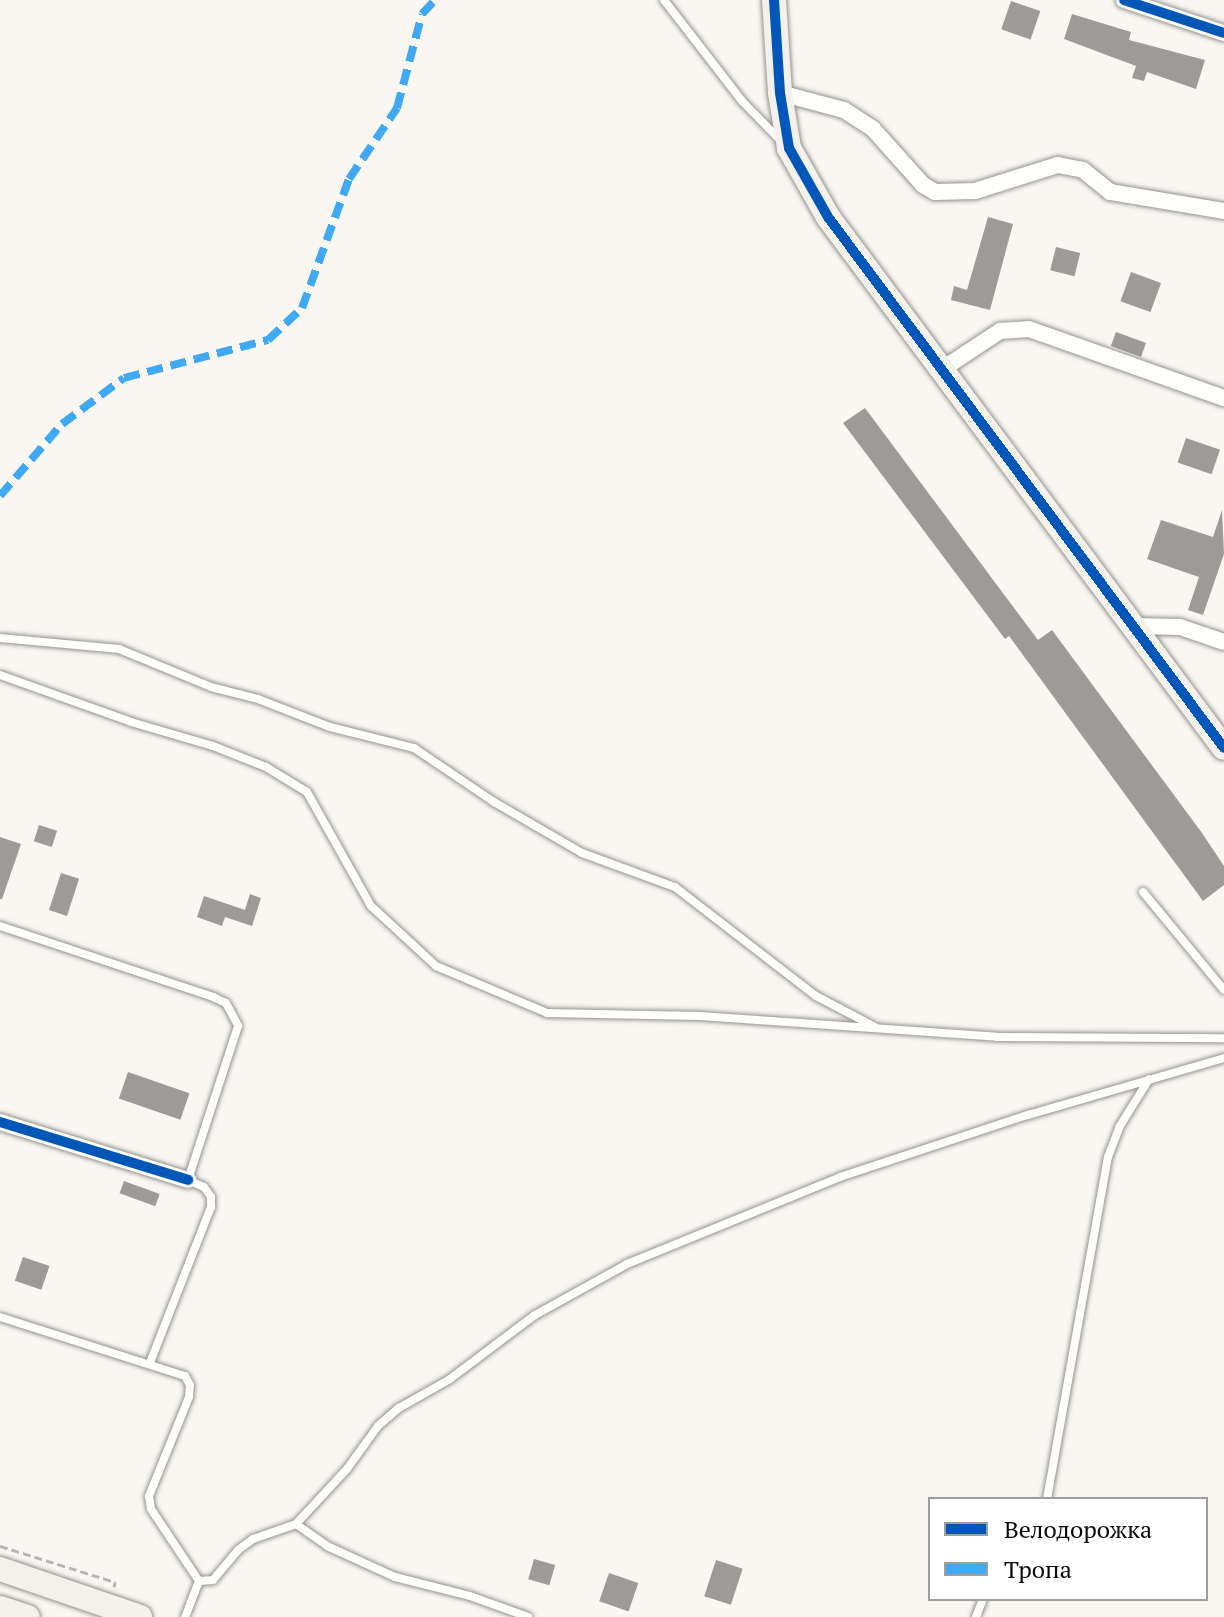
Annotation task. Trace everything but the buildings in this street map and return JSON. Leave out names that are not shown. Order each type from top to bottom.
[{"type":"street","points":[[774,0],[780,93],[789,148],[828,217],[1224,748]]},
{"type":"street","points":[[1124,0],[1224,33]]},
{"type":"street","points":[[780,93],[844,110],[873,129],[923,185],[935,192],[975,191],[1058,165],[1083,170],[1110,192],[1224,211]]},
{"type":"street","points":[[941,370],[1000,331],[1029,329],[1224,398]]},
{"type":"street","points":[[1132,626],[1180,627],[1224,642]]},
{"type":"street","points":[[0,1122],[188,1180]]},
{"type":"street","points":[[0,1569],[140,1617]]},
{"type":"street","points":[[0,1608],[28,1617]]},
{"type":"lane","points":[[664,0],[742,101],[789,148]]},
{"type":"lane","points":[[0,638],[119,649],[211,687],[258,699],[330,727],[414,748],[494,802],[582,853],[675,887],[816,996],[880,1029]]},
{"type":"lane","points":[[0,675],[131,722],[213,746],[266,767],[287,779],[307,792],[371,906],[436,966],[547,1013],[700,1016],[997,1037],[1224,1038]]},
{"type":"lane","points":[[1143,892],[1224,990]]},
{"type":"lane","points":[[0,926],[213,997],[226,1003],[234,1014],[238,1026],[188,1180],[204,1187],[211,1197],[211,1207],[150,1363]]},
{"type":"lane","points":[[199,1581],[213,1580],[238,1550],[253,1539],[296,1524],[347,1469],[378,1426],[399,1408],[450,1379],[535,1315],[627,1264],[840,1177],[1224,1058]]},
{"type":"lane","points":[[1047,1497],[1108,1157],[1120,1126],[1149,1079]]},
{"type":"lane","points":[[0,1317],[185,1376],[190,1385],[189,1397],[149,1496],[151,1509],[199,1581]]},
{"type":"lane","points":[[296,1524],[318,1542],[395,1577],[470,1596],[528,1617]]},
{"type":"lane","points":[[185,1617],[199,1581]]},
{"type":"path","points":[[0,1546],[115,1582]]},
{"type":"marked path","points":[[0,496],[62,424],[124,378],[268,340],[302,308],[349,179],[397,108],[422,14],[435,0]]},
{"type":"cycle path","points":[[774,0],[780,93],[789,148],[828,217],[1224,748]]},
{"type":"cycle path","points":[[1124,0],[1224,33]]},
{"type":"cycle path","points":[[0,1122],[188,1180]]}]
